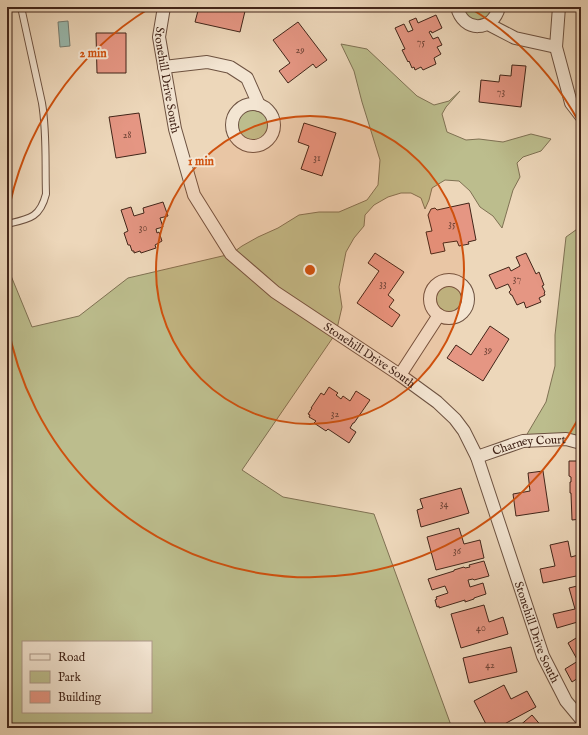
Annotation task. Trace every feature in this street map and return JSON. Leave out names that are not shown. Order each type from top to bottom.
[{"type":"street","name":"Stonehill Drive South","points":[[164,7],[159,37],[175,128],[194,195],[231,254],[275,292],[400,375],[437,402],[455,419],[464,431],[477,457],[543,656],[566,701],[581,719]]},
{"type":"street","points":[[457,7],[458,13],[462,19],[474,26],[488,24],[494,20],[498,14],[499,7]]},
{"type":"street","points":[[559,7],[556,47],[571,104],[581,116]]},
{"type":"street","points":[[488,24],[515,38],[556,47]]},
{"type":"street","points":[[164,67],[207,62],[230,66],[247,78],[259,104]]},
{"type":"street","points":[[400,375],[438,315]]},
{"type":"street","name":"Charney Court","points":[[477,457],[523,441],[566,439],[581,443]]},
{"type":"lane","points":[[7,224],[28,219],[34,215],[40,210],[46,194],[44,117],[21,7]]},
{"type":"green space","points":[[457,7],[499,7],[497,14],[474,26]]},
{"type":"green space","points":[[341,44],[367,49],[417,96],[434,105],[449,101],[460,91],[442,114],[447,132],[466,140],[479,139],[503,142],[531,134],[551,139],[541,151],[523,157],[517,163],[520,177],[513,190],[502,228],[493,216],[480,207],[470,191],[459,181],[445,180],[432,188],[425,209],[421,198],[411,193],[401,193],[388,197],[374,205],[365,215],[364,226],[354,238],[346,252],[339,287],[342,307],[336,333],[242,470],[283,497],[374,514],[452,728],[7,728],[7,266],[32,327],[79,316],[128,278],[231,254],[242,246],[278,228],[299,215],[319,212],[339,212],[367,200],[378,185],[380,160],[354,71]]},
{"type":"green space","points":[[253,104],[268,110],[274,125],[268,140],[253,146],[238,140],[232,125],[238,110]]},
{"type":"green space","points":[[580,227],[581,443],[523,441],[546,402],[555,366],[555,335],[566,237]]},
{"type":"green space","points":[[445,280],[453,280],[463,285],[467,292],[467,306],[463,313],[453,318],[445,318],[435,313],[433,310],[430,303],[430,295],[435,285],[438,283]]},
{"type":"water","points":[[68,21],[70,46],[60,47],[58,22]]},
{"type":"building","points":[[199,7],[246,7],[240,32],[195,22]]},
{"type":"building","points":[[436,15],[442,28],[432,33],[431,31],[429,32],[433,39],[438,37],[442,45],[437,47],[441,54],[434,58],[436,64],[423,70],[421,67],[415,70],[414,67],[412,68],[409,61],[408,62],[402,50],[405,49],[395,28],[404,24],[408,32],[413,30],[409,21],[416,18],[418,23]]},
{"type":"building","points":[[298,22],[327,60],[316,68],[313,64],[288,83],[279,71],[290,63],[273,40]]},
{"type":"building","points":[[96,33],[126,33],[126,73],[97,73]]},
{"type":"building","points":[[512,65],[526,66],[521,107],[479,102],[481,80],[499,82],[500,75],[511,76]]},
{"type":"building","points":[[139,113],[146,153],[116,158],[109,117]]},
{"type":"building","points":[[304,123],[336,133],[322,176],[301,169],[309,146],[298,142]]},
{"type":"building","points":[[163,202],[168,216],[160,218],[163,227],[156,229],[157,233],[159,232],[162,241],[155,245],[156,248],[141,253],[140,251],[134,253],[130,245],[128,245],[124,233],[128,231],[121,210],[131,207],[134,216],[144,213],[143,208]]},
{"type":"building","points":[[469,203],[476,240],[468,242],[469,244],[459,246],[457,241],[443,243],[445,251],[431,254],[426,232],[432,231],[428,215],[431,209],[435,208],[437,210]]},
{"type":"building","points":[[375,253],[404,272],[388,295],[394,300],[389,307],[400,315],[392,327],[357,303],[379,271],[368,263]]},
{"type":"building","points":[[526,253],[536,274],[539,272],[544,285],[542,286],[545,295],[539,298],[541,302],[526,308],[524,302],[517,305],[509,292],[511,290],[508,284],[496,289],[489,275],[509,267],[511,271],[520,266],[516,257]]},
{"type":"building","points":[[490,326],[509,339],[483,381],[447,358],[456,345],[471,355]]},
{"type":"building","points":[[329,387],[338,393],[336,395],[341,399],[343,396],[350,401],[356,391],[370,400],[350,428],[356,432],[349,443],[328,429],[326,431],[314,423],[316,421],[309,417],[310,415],[308,414],[311,408],[321,393],[324,395]]},
{"type":"building","points":[[569,461],[581,461],[581,519],[572,520]]},
{"type":"building","points":[[543,471],[549,511],[516,516],[513,494],[530,491],[528,473]]},
{"type":"building","points":[[461,488],[469,513],[421,527],[417,510],[423,508],[420,499]]},
{"type":"building","points":[[459,528],[464,544],[480,540],[484,558],[436,570],[427,537]]},
{"type":"building","points":[[568,541],[571,557],[578,555],[581,575],[543,583],[540,569],[555,566],[550,545]]},
{"type":"building","points":[[484,561],[489,576],[468,580],[470,587],[483,583],[486,594],[465,602],[465,600],[439,608],[439,606],[437,607],[435,600],[437,599],[436,597],[448,593],[445,586],[432,590],[428,579],[464,567],[470,567],[469,565]]},
{"type":"building","points":[[581,585],[581,621],[557,628],[553,614],[575,609],[569,588]]},
{"type":"building","points":[[484,605],[489,622],[503,617],[508,634],[461,648],[451,614]]},
{"type":"building","points":[[581,635],[581,676],[572,682],[565,669],[578,661],[568,643]]},
{"type":"building","points":[[511,647],[517,672],[469,683],[463,658]]},
{"type":"building","points":[[504,685],[511,699],[527,691],[536,707],[497,728],[488,728],[474,701]]},
{"type":"building","points":[[532,715],[543,728],[517,728]]}]
